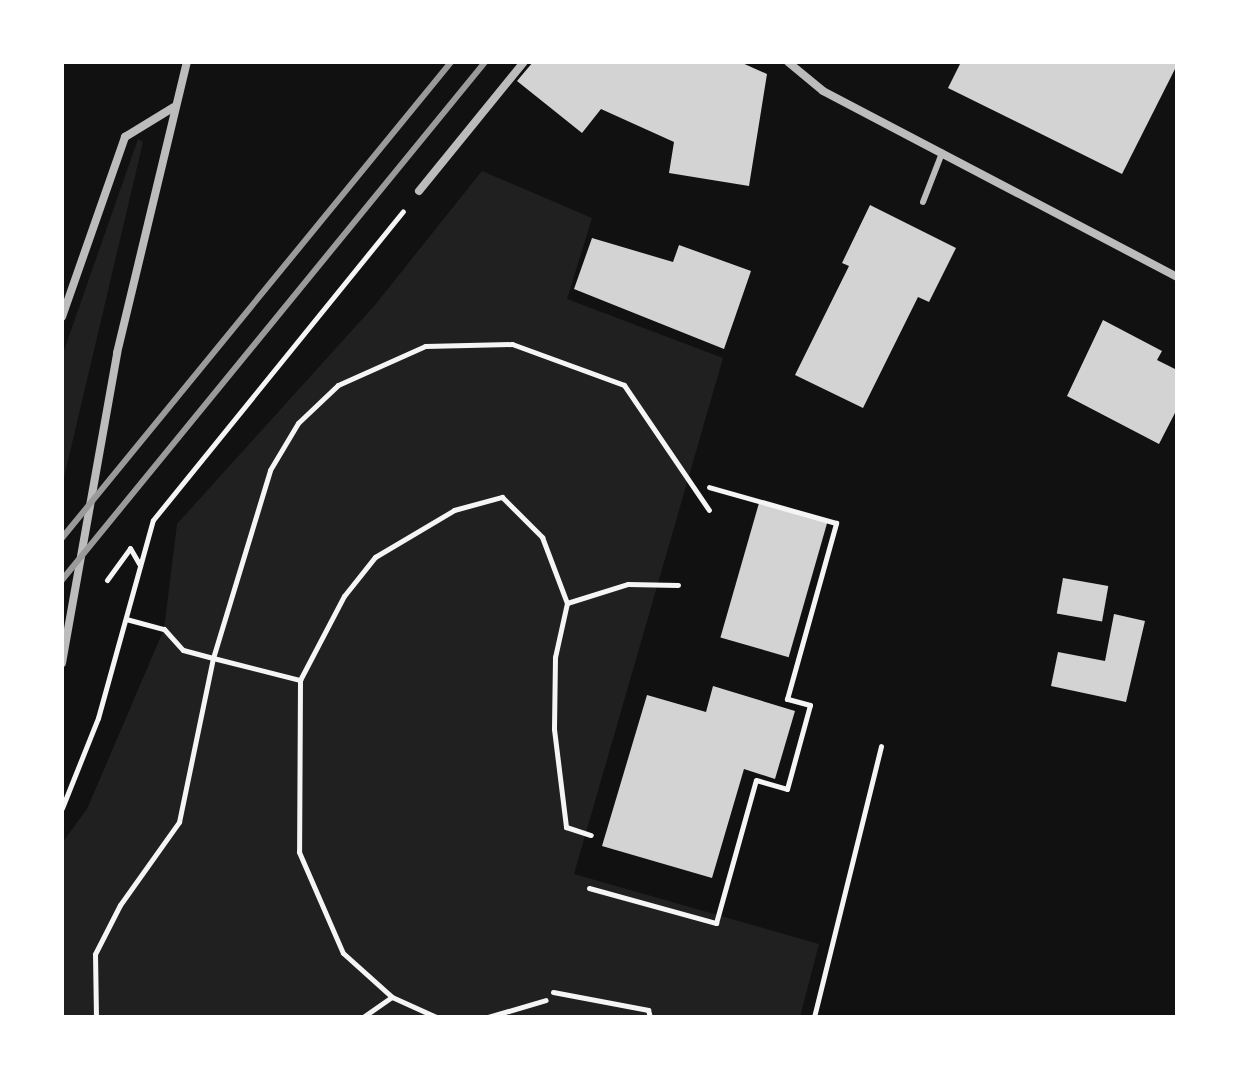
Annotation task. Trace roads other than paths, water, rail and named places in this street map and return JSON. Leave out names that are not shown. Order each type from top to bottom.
[{"type":"street","points":[[62,663],[117,353],[187,62]]},
{"type":"street","points":[[419,191],[524,62]]},
{"type":"street","points":[[788,62],[823,91],[1177,277]]},
{"type":"street","points":[[62,317],[125,137],[174,107]]},
{"type":"lane","points":[[923,202],[942,153]]},
{"type":"railway","points":[[62,538],[451,62]]},
{"type":"railway","points":[[62,580],[485,62]]}]
